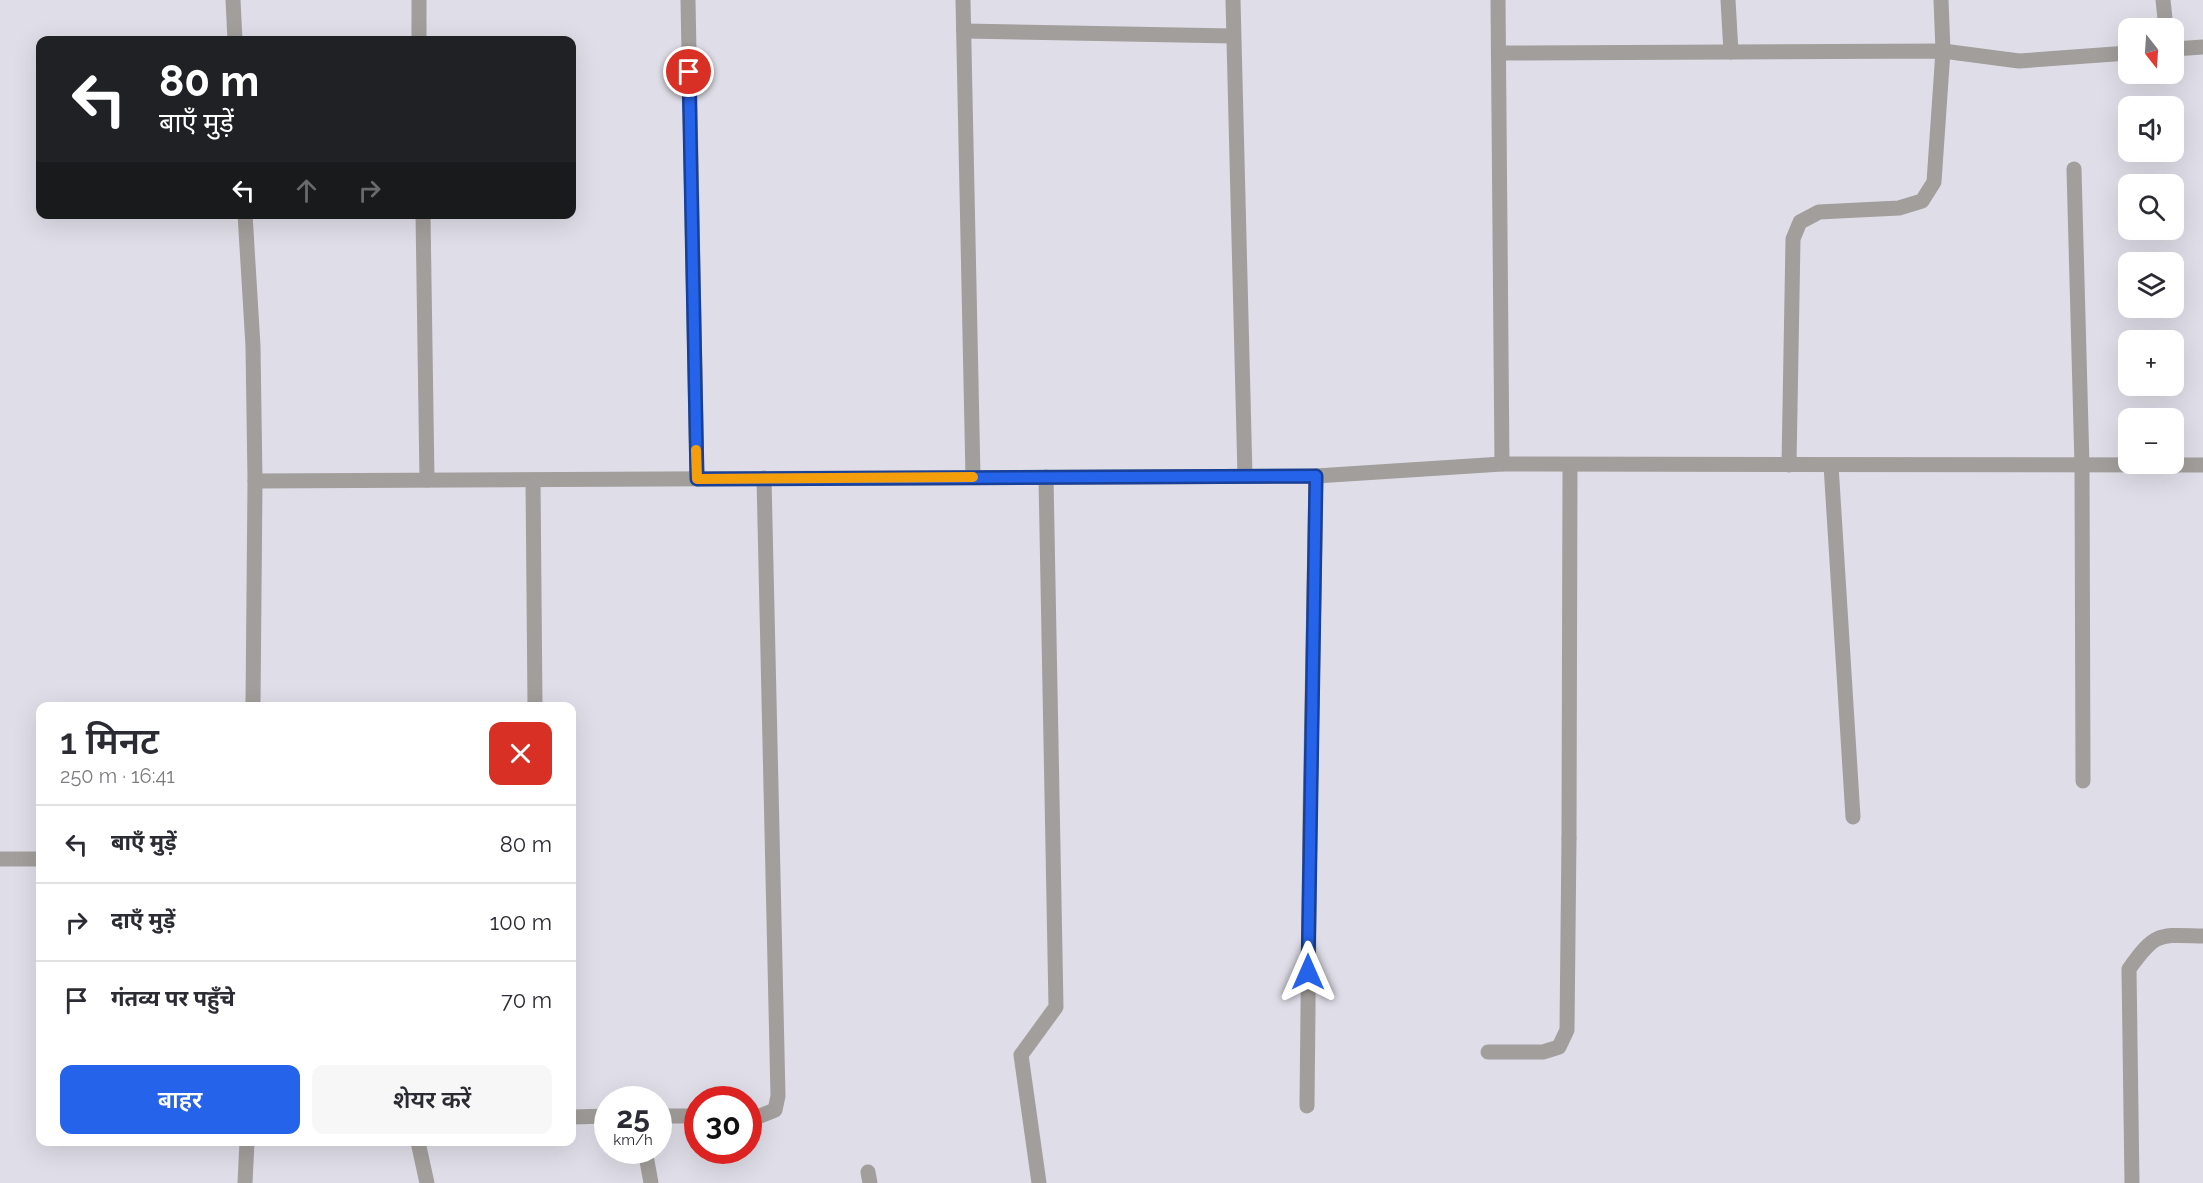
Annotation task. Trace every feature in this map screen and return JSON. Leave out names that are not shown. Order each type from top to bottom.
[{"type":"street","points":[[232,0],[235,36]]},
{"type":"street","points":[[419,0],[419,36]]},
{"type":"street","points":[[688,0],[697,479]]},
{"type":"street","points":[[963,0],[973,477]]},
{"type":"street","points":[[1233,0],[1245,476]]},
{"type":"street","points":[[1498,0],[1502,464]]},
{"type":"street","points":[[1728,0],[1731,52]]},
{"type":"street","points":[[1789,465],[1793,239],[1800,222],[1819,212],[1899,208],[1922,201],[1934,182],[1943,51],[1941,0]]},
{"type":"street","points":[[2163,0],[2165,18]]},
{"type":"street","points":[[964,31],[1233,36]]},
{"type":"street","points":[[2184,48],[2203,47]]},
{"type":"street","points":[[1499,53],[1943,51],[2019,61],[2118,54]]},
{"type":"street","points":[[2074,169],[2082,465],[2083,781]]},
{"type":"street","points":[[245,219],[253,346],[255,481],[253,702]]},
{"type":"street","points":[[423,219],[427,480]]},
{"type":"street","points":[[255,481],[1316,476],[1502,464],[2203,465]]},
{"type":"street","points":[[1488,1052],[1544,1052],[1559,1047],[1567,1030],[1570,465]]},
{"type":"street","points":[[1831,465],[1853,817]]},
{"type":"street","points":[[1307,1106],[1316,476]]},
{"type":"street","points":[[1039,1183],[1021,1055],[1056,1007],[1046,477]]},
{"type":"street","points":[[762,1115],[775,1110],[778,1096],[764,478]]},
{"type":"street","points":[[533,480],[535,702]]},
{"type":"street","points":[[0,860],[36,859]]},
{"type":"street","points":[[2132,1183],[2129,969],[2145,945],[2163,935],[2203,936]]},
{"type":"street","points":[[576,1117],[594,1116]]},
{"type":"street","points":[[245,1183],[247,1146]]},
{"type":"street","points":[[419,1146],[427,1183]]},
{"type":"street","points":[[648,1164],[651,1183]]},
{"type":"slow traffic","points":[[696,450],[697,479],[973,477]]},
{"type":"route","points":[[689,72],[697,479],[1316,476],[1308,972]]}]
